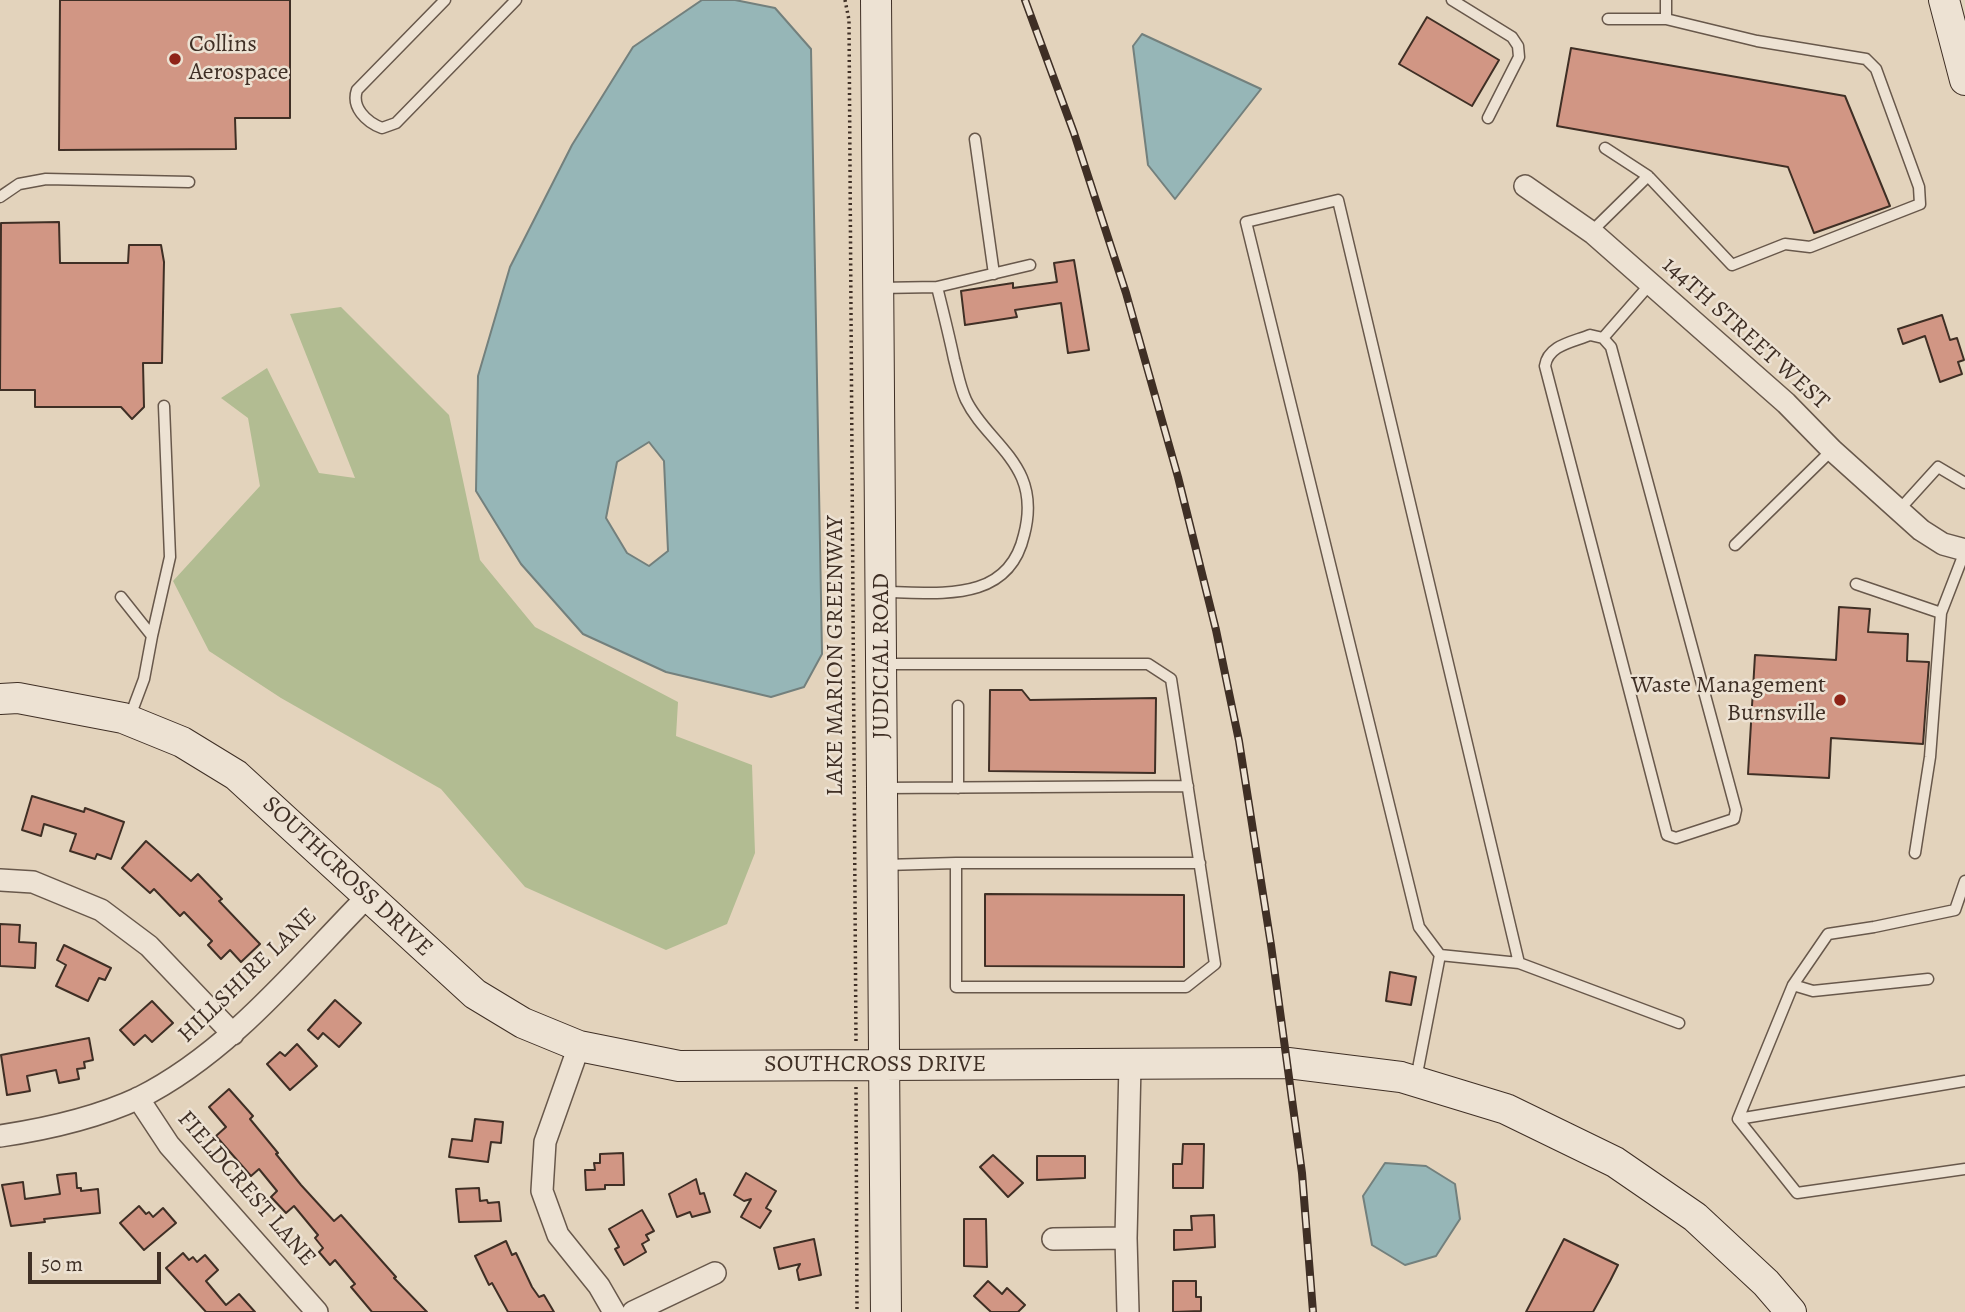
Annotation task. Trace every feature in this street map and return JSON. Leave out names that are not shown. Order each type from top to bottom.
[{"type":"street","name":"JUDICIAL ROAD","points":[[876,0],[886,1312]]},
{"type":"street","points":[[1944,0],[1965,80]]},
{"type":"street","name":"144TH STREET WEST","points":[[1525,186],[1591,232],[1651,284],[1786,403],[1832,450],[1921,530],[1943,544],[1965,550]]},
{"type":"street","name":"SOUTHCROSS DRIVE","points":[[0,699],[18,698],[128,721],[181,742],[236,775],[475,994],[523,1023],[579,1046],[679,1066],[1288,1063],[1401,1077],[1506,1109],[1615,1162],[1695,1217],[1766,1283],[1791,1312]]},
{"type":"street","points":[[0,880],[33,882],[101,910],[149,946],[233,1034]]},
{"type":"street","name":"HILLSHIRE LANE","points":[[0,1136],[54,1128],[138,1098],[190,1067],[233,1034],[367,897]]},
{"type":"street","points":[[579,1046],[545,1142],[542,1191],[558,1235],[599,1286],[614,1312]]},
{"type":"street","points":[[1128,1312],[1126,1238],[1130,1064]]},
{"type":"street","name":"FIELDCREST LANE","points":[[138,1098],[169,1145],[317,1312]]},
{"type":"street","points":[[1053,1239],[1126,1238]]},
{"type":"street","points":[[633,1312],[715,1273]]},
{"type":"lane","points":[[445,0],[357,90],[355,103],[358,109],[376,126],[382,128],[396,123],[516,0]]},
{"type":"lane","points":[[1452,0],[1512,37],[1518,46],[1519,57],[1488,118]]},
{"type":"lane","points":[[1665,19],[1666,0]]},
{"type":"lane","points":[[1605,148],[1648,176],[1732,265],[1785,244],[1810,247],[1920,204],[1919,187],[1876,69],[1866,59],[1757,41],[1665,19],[1608,19]]},
{"type":"lane","points":[[975,139],[994,274]]},
{"type":"lane","points":[[1591,232],[1648,176]]},
{"type":"lane","points":[[0,197],[19,184],[46,179],[189,182]]},
{"type":"lane","points":[[1519,963],[1338,200],[1246,222],[1419,927],[1440,955],[1519,963],[1679,1023]]},
{"type":"lane","points":[[879,288],[937,287],[1030,265]]},
{"type":"lane","points":[[1603,338],[1651,284]]},
{"type":"lane","points":[[882,592],[962,591],[986,585],[1002,576],[1014,559],[1023,541],[1028,520],[1028,500],[1022,479],[1010,456],[978,418],[960,388],[937,287]]},
{"type":"lane","points":[[1590,335],[1603,338],[1611,346],[1737,810],[1734,819],[1676,838],[1667,835],[1545,366],[1546,358],[1552,350],[1590,335]]},
{"type":"lane","points":[[128,721],[144,679],[170,557],[164,405]]},
{"type":"lane","points":[[1735,545],[1832,450]]},
{"type":"lane","points":[[1899,510],[1938,467],[1965,483]]},
{"type":"lane","points":[[1915,853],[1930,757],[1941,613],[1965,550]]},
{"type":"lane","points":[[1856,584],[1941,613]]},
{"type":"lane","points":[[121,597],[152,636]]},
{"type":"lane","points":[[882,664],[1148,664],[1171,679],[1215,964],[1186,987],[956,987],[956,863]]},
{"type":"lane","points":[[958,706],[958,788]]},
{"type":"lane","points":[[883,788],[1188,786]]},
{"type":"lane","points":[[884,865],[1200,863]]},
{"type":"lane","points":[[1738,1119],[1793,985],[1828,934],[1955,910],[1965,881]]},
{"type":"lane","points":[[1415,1082],[1440,955]]},
{"type":"lane","points":[[1793,985],[1813,990],[1928,979]]},
{"type":"lane","points":[[1738,1119],[1965,1081]]},
{"type":"lane","points":[[1738,1119],[1797,1193],[1965,1169]]},
{"type":"path","name":"LAKE MARION GREENWAY","points":[[845,0],[849,33],[858,1312]]},
{"type":"green space","points":[[341,307],[449,415],[480,560],[535,627],[678,702],[676,736],[752,765],[755,853],[727,924],[666,950],[525,887],[441,789],[281,698],[209,651],[173,581],[260,486],[248,418],[221,398],[267,368],[319,473],[355,478],[290,314]]},
{"type":"water","points":[[702,0],[735,0],[775,8],[811,49],[822,654],[804,687],[771,697],[666,672],[583,634],[521,564],[476,491],[478,376],[510,267],[572,145],[633,47]],"holes":[[[649,442],[664,461],[668,551],[649,566],[627,553],[606,518],[617,462]]]},
{"type":"water","points":[[1142,34],[1261,89],[1175,199],[1148,165],[1133,46]]},
{"type":"water","points":[[1385,1163],[1426,1166],[1455,1184],[1460,1219],[1436,1256],[1405,1265],[1372,1245],[1363,1196]]},
{"type":"building","name":"Collins Aerospace","points":[[60,0],[290,0],[290,118],[235,118],[236,149],[59,150]]},
{"type":"building","points":[[1427,17],[1499,60],[1472,106],[1399,64]]},
{"type":"building","points":[[1571,48],[1845,96],[1890,206],[1814,233],[1788,167],[1557,126]]},
{"type":"building","points":[[59,222],[60,263],[128,263],[129,245],[161,245],[164,262],[162,363],[143,363],[144,407],[132,419],[121,407],[35,407],[35,390],[0,390],[1,223]]},
{"type":"building","points":[[1074,260],[1089,350],[1068,353],[1061,303],[1015,310],[1017,317],[965,325],[961,291],[1013,283],[1013,288],[1057,282],[1054,263]]},
{"type":"building","points":[[1942,315],[1950,340],[1957,338],[1964,360],[1958,362],[1962,374],[1940,382],[1925,336],[1903,344],[1898,329]]},
{"type":"building","name":"Waste Management Burnsville","points":[[1839,607],[1870,609],[1868,632],[1908,634],[1907,661],[1929,662],[1923,744],[1831,738],[1829,778],[1748,774],[1755,655],[1836,660]]},
{"type":"building","points":[[990,690],[1022,690],[1030,700],[1156,698],[1155,773],[989,771]]},
{"type":"building","points":[[32,796],[84,812],[85,808],[124,822],[111,859],[97,854],[95,859],[70,851],[76,834],[44,824],[41,836],[22,830]]},
{"type":"building","points":[[146,841],[191,881],[198,874],[222,899],[219,901],[260,944],[241,962],[230,950],[221,959],[208,945],[212,941],[184,912],[180,916],[154,889],[150,893],[122,868]]},
{"type":"building","points":[[985,894],[1184,895],[1184,967],[985,966]]},
{"type":"building","points":[[0,924],[20,925],[19,942],[36,943],[35,968],[0,966]]},
{"type":"building","points":[[64,945],[111,968],[105,980],[99,978],[88,1001],[56,986],[66,965],[57,960]]},
{"type":"building","points":[[1390,972],[1416,977],[1411,1005],[1386,1001]]},
{"type":"building","points":[[335,1000],[361,1023],[339,1047],[323,1033],[318,1039],[308,1030]]},
{"type":"building","points":[[152,1001],[173,1023],[152,1042],[145,1035],[134,1045],[120,1030]]},
{"type":"building","points":[[89,1038],[93,1060],[84,1062],[85,1068],[77,1069],[79,1079],[59,1083],[56,1070],[27,1076],[30,1091],[7,1095],[1,1055]]},
{"type":"building","points":[[297,1044],[317,1066],[290,1090],[267,1064],[280,1052],[285,1056]]},
{"type":"building","points":[[229,1089],[253,1116],[250,1119],[301,1185],[334,1221],[341,1215],[396,1277],[394,1278],[427,1312],[372,1312],[351,1287],[355,1284],[335,1260],[330,1265],[319,1252],[323,1248],[315,1238],[318,1235],[294,1206],[286,1213],[271,1197],[277,1191],[259,1169],[251,1176],[216,1136],[226,1127],[209,1107]]},
{"type":"building","points":[[475,1119],[503,1122],[501,1143],[491,1142],[488,1162],[449,1157],[452,1139],[472,1141]]},
{"type":"building","points":[[1183,1144],[1204,1144],[1203,1188],[1173,1188],[1173,1164],[1182,1164]]},
{"type":"building","points":[[623,1153],[624,1185],[605,1185],[605,1189],[586,1190],[585,1170],[595,1170],[594,1163],[600,1163],[600,1154]]},
{"type":"building","points":[[993,1155],[1023,1183],[1008,1197],[980,1167]]},
{"type":"building","points":[[1037,1156],[1085,1156],[1085,1178],[1037,1180]]},
{"type":"building","points":[[76,1173],[77,1188],[81,1188],[81,1191],[98,1189],[100,1213],[44,1219],[45,1222],[11,1226],[2,1185],[23,1182],[25,1199],[60,1194],[57,1175]]},
{"type":"building","points":[[746,1173],[776,1191],[766,1208],[771,1211],[760,1228],[741,1217],[751,1199],[744,1201],[734,1195]]},
{"type":"building","points":[[696,1179],[700,1194],[704,1193],[710,1212],[692,1217],[690,1212],[677,1217],[669,1194]]},
{"type":"building","points":[[479,1188],[480,1201],[499,1202],[501,1221],[459,1222],[456,1189]]},
{"type":"building","points":[[139,1206],[153,1217],[163,1208],[176,1223],[144,1250],[120,1223]]},
{"type":"building","points":[[642,1210],[654,1231],[646,1235],[649,1240],[642,1244],[646,1252],[624,1265],[615,1249],[619,1247],[609,1229]]},
{"type":"building","points":[[1214,1215],[1215,1247],[1174,1250],[1174,1230],[1192,1230],[1191,1216]]},
{"type":"building","points":[[964,1219],[986,1219],[987,1267],[964,1266]]},
{"type":"building","points":[[814,1239],[821,1275],[799,1280],[797,1270],[800,1264],[779,1269],[774,1248]]},
{"type":"building","points":[[1564,1239],[1618,1265],[1610,1281],[1593,1312],[1526,1312]]},
{"type":"building","points":[[506,1241],[512,1255],[516,1253],[532,1287],[539,1297],[544,1295],[554,1312],[508,1312],[492,1283],[489,1285],[475,1256]]},
{"type":"building","points":[[183,1253],[189,1260],[193,1257],[197,1262],[205,1255],[218,1270],[206,1281],[226,1305],[239,1294],[255,1312],[206,1312],[166,1268]]},
{"type":"building","points":[[988,1281],[1002,1294],[1007,1288],[1025,1305],[1018,1312],[991,1312],[974,1296]]},
{"type":"building","points":[[1173,1281],[1196,1281],[1196,1297],[1201,1297],[1201,1311],[1173,1312]]},
{"type":"railway","points":[[1025,0],[1074,133],[1126,293],[1178,477],[1216,630],[1239,741],[1271,945],[1302,1173],[1313,1312]]},
{"type":"place","name":"Collins Aerospace","points":[[175,59]]},
{"type":"place","name":"Waste Management Burnsville","points":[[1840,700]]}]
